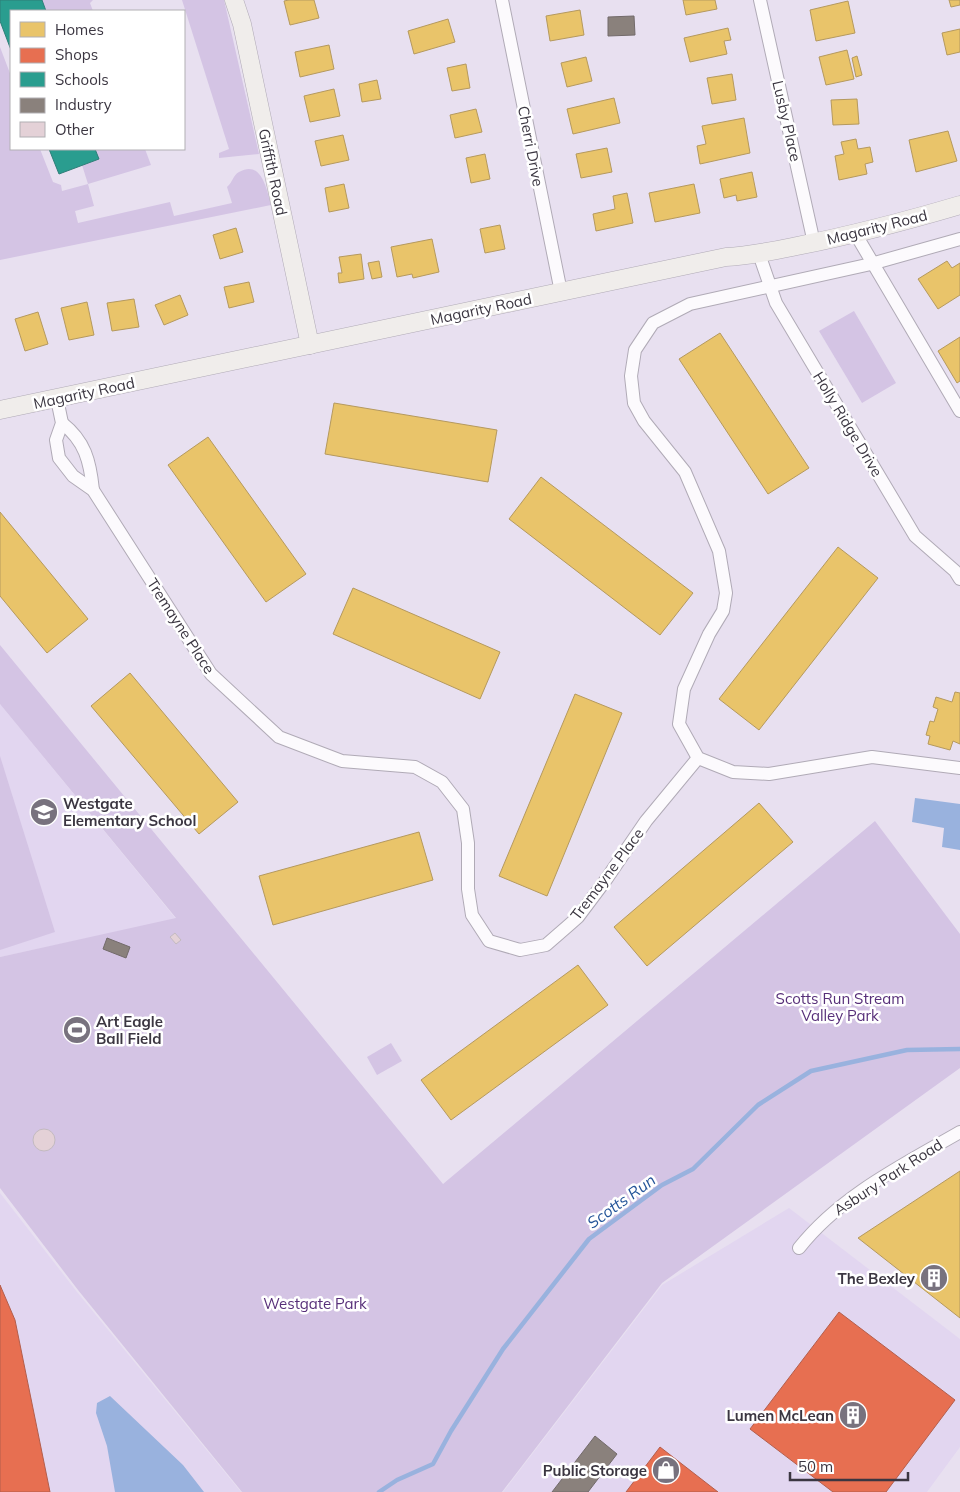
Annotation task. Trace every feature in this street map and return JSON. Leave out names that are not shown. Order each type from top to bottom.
[{"type":"main road","name":"Griffith Road","points":[[234,0],[242,24],[310,345]]},
{"type":"main road","name":"Magarity Road","points":[[0,410],[726,257],[759,254],[814,243],[855,234],[960,205]]},
{"type":"street","name":"Cherri Drive","points":[[502,0],[561,292]]},
{"type":"street","name":"Lusby Place","points":[[760,0],[814,243]]},
{"type":"street","points":[[855,234],[960,411]]},
{"type":"street","points":[[960,239],[872,264],[690,304],[653,323],[634,350],[631,376],[634,403],[644,421],[685,472],[719,551],[725,584],[726,593],[723,611],[709,634],[684,689],[678,724],[698,758],[733,772],[769,774],[872,757],[960,768]]},
{"type":"street","name":"Holly Ridge Drive","points":[[759,254],[769,288],[776,303],[915,536],[958,573]]},
{"type":"street","name":"Tremayne Place","points":[[56,399],[62,423],[56,440],[59,458],[73,476],[93,490],[211,674],[279,737],[342,761],[415,767],[442,782],[463,809],[468,843],[468,889],[472,915],[489,941],[520,950],[546,945],[569,925],[594,895],[646,821],[698,758]]},
{"type":"street","name":"Tremayne Place","points":[[62,423],[77,434],[90,467],[93,490]]},
{"type":"street","name":"Asbury Park Road","points":[[799,1248],[815,1228],[840,1206],[960,1132]]},
{"type":"shaded area","name":"Westgate Elementary School","points":[[0,704],[176,919],[0,957]]},
{"type":"shaded area","points":[[0,1193],[77,1292],[241,1492],[0,1492]]},
{"type":"shaded area","points":[[789,1208],[960,1339],[960,1447],[927,1492],[503,1492],[662,1285]]},
{"type":"green space","points":[[42,0],[93,0],[90,3],[93,10],[46,10]]},
{"type":"green space","points":[[182,0],[224,0],[259,154],[219,158],[219,153],[229,149]]},
{"type":"green space","points":[[0,47],[10,73],[10,150],[40,150],[53,182],[61,185],[62,191],[88,184],[94,206],[75,211],[78,223],[170,202],[174,216],[232,203],[227,187],[237,173],[247,169],[258,173],[262,178],[271,205],[0,260]]},
{"type":"green space","points":[[95,150],[145,150],[151,165],[88,184],[82,165],[98,159]]},
{"type":"green space","points":[[854,311],[896,383],[862,403],[819,331]]},
{"type":"green space","name":"Westgate Park","points":[[0,645],[443,1184],[875,821],[960,934],[960,1068],[662,1283],[502,1492],[242,1492],[78,1290],[0,1188],[0,957],[176,918],[0,704]]},
{"type":"green space","points":[[0,756],[55,932],[0,950]]},
{"type":"green space","points":[[391,1043],[402,1061],[377,1075],[367,1057]]},
{"type":"water","points":[[915,798],[960,804],[960,850],[942,847],[944,828],[912,822]]},
{"type":"water","points":[[110,1396],[183,1465],[204,1492],[115,1492],[107,1446],[96,1413],[97,1403]]},
{"type":"building: Homes","points":[[314,0],[319,18],[290,25],[284,1]]},
{"type":"building: Homes","points":[[683,0],[715,0],[717,9],[686,15]]},
{"type":"building: Homes","points":[[949,0],[960,0],[960,5],[951,7]]},
{"type":"building: Homes","points":[[848,1],[855,33],[816,41],[810,10]]},
{"type":"building: Homes","points":[[580,10],[584,35],[550,41],[546,16]]},
{"type":"building: Homes","points":[[448,19],[455,42],[414,54],[408,31]]},
{"type":"building: Homes","points":[[728,28],[731,40],[724,41],[727,54],[690,62],[684,38]]},
{"type":"building: Homes","points":[[960,29],[960,52],[947,55],[942,33]]},
{"type":"building: Homes","points":[[329,45],[334,69],[300,77],[295,52]]},
{"type":"building: Homes","points":[[847,50],[854,79],[826,85],[819,57]]},
{"type":"building: Homes","points":[[857,56],[862,75],[856,77],[852,58]]},
{"type":"building: Homes","points":[[586,57],[592,81],[567,87],[561,63]]},
{"type":"building: Homes","points":[[466,64],[470,88],[452,91],[447,68]]},
{"type":"building: Homes","points":[[732,74],[736,100],[712,104],[707,78]]},
{"type":"building: Homes","points":[[377,80],[381,99],[362,102],[359,84]]},
{"type":"building: Homes","points":[[334,89],[340,116],[310,122],[304,96]]},
{"type":"building: Homes","points":[[614,98],[620,123],[573,134],[567,109]]},
{"type":"building: Homes","points":[[857,99],[859,124],[833,125],[831,100]]},
{"type":"building: Homes","points":[[476,109],[482,132],[455,138],[450,115]]},
{"type":"building: Homes","points":[[744,118],[750,153],[700,164],[697,146],[706,144],[702,126]]},
{"type":"building: Homes","points":[[948,131],[957,161],[916,172],[909,140]]},
{"type":"building: Homes","points":[[343,135],[349,160],[321,166],[315,141]]},
{"type":"building: Homes","points":[[856,139],[858,149],[870,147],[873,162],[865,164],[867,174],[839,180],[835,156],[844,154],[841,142]]},
{"type":"building: Homes","points":[[607,148],[612,172],[581,178],[576,154]]},
{"type":"building: Homes","points":[[485,154],[490,179],[471,183],[466,158]]},
{"type":"building: Homes","points":[[752,172],[757,197],[737,201],[736,195],[724,198],[720,179]]},
{"type":"building: Homes","points":[[344,184],[349,208],[329,212],[325,188]]},
{"type":"building: Homes","points":[[694,184],[700,213],[655,222],[649,193]]},
{"type":"building: Homes","points":[[627,193],[633,223],[596,231],[593,214],[615,209],[613,196]]},
{"type":"building: Homes","points":[[500,225],[505,249],[485,253],[480,229]]},
{"type":"building: Homes","points":[[236,228],[243,252],[220,259],[213,235]]},
{"type":"building: Homes","points":[[432,239],[439,272],[413,278],[412,274],[397,277],[391,247]]},
{"type":"building: Homes","points":[[361,254],[364,279],[339,283],[338,273],[342,273],[339,257]]},
{"type":"building: Homes","points":[[379,261],[382,277],[372,279],[368,263]]},
{"type":"building: Homes","points":[[947,261],[952,268],[960,263],[960,295],[938,309],[918,279]]},
{"type":"building: Homes","points":[[249,282],[254,302],[229,308],[224,287]]},
{"type":"building: Homes","points":[[180,295],[188,315],[164,325],[155,305]]},
{"type":"building: Homes","points":[[134,299],[139,327],[112,331],[107,303]]},
{"type":"building: Homes","points":[[87,302],[94,335],[69,340],[61,308]]},
{"type":"building: Homes","points":[[38,312],[48,344],[25,351],[15,319]]},
{"type":"building: Homes","points":[[720,333],[809,468],[768,494],[679,359]]},
{"type":"building: Homes","points":[[960,337],[960,381],[957,383],[938,351]]},
{"type":"building: Homes","points":[[334,403],[497,430],[488,482],[325,454]]},
{"type":"building: Homes","points":[[208,437],[306,574],[266,602],[168,465]]},
{"type":"building: Homes","points":[[541,477],[693,593],[660,635],[509,519]]},
{"type":"building: Homes","points":[[0,512],[88,619],[47,653],[0,596]]},
{"type":"building: Homes","points":[[838,547],[878,578],[759,730],[719,699]]},
{"type":"building: Homes","points":[[353,588],[500,652],[480,699],[333,634]]},
{"type":"building: Homes","points":[[130,673],[238,802],[199,834],[91,706]]},
{"type":"building: Homes","points":[[955,692],[960,693],[960,744],[953,741],[950,750],[928,744],[930,736],[926,735],[930,721],[934,722],[938,709],[933,707],[936,697],[952,702]]},
{"type":"building: Homes","points":[[575,694],[622,713],[547,896],[499,876]]},
{"type":"building: Homes","points":[[759,803],[793,842],[647,966],[614,927]]},
{"type":"building: Homes","points":[[419,832],[433,880],[273,925],[259,876]]},
{"type":"building: Homes","points":[[578,965],[608,1005],[451,1120],[421,1080]]},
{"type":"building: Homes","name":"The Bexley","points":[[960,1171],[960,1318],[858,1238]]},
{"type":"building: Shops","points":[[0,1285],[15,1320],[50,1492],[0,1492]]},
{"type":"building: Shops","name":"Lumen McLean","points":[[839,1312],[955,1400],[886,1492],[833,1492],[750,1429]]},
{"type":"building: Shops","name":"Public Storage","points":[[660,1447],[718,1492],[626,1492]]},
{"type":"building: Schools","points":[[0,0],[42,0],[46,10],[10,10],[10,47],[0,21]]},
{"type":"building: Schools","points":[[49,150],[95,150],[99,159],[59,174]]},
{"type":"building: Industry","points":[[634,16],[635,35],[608,36],[608,17]]},
{"type":"building: Industry","points":[[107,938],[130,947],[126,958],[103,949]]},
{"type":"building: Industry","points":[[595,1436],[617,1454],[588,1492],[552,1492]]},
{"type":"building: Other","points":[[175,933],[181,940],[176,944],[170,937]]},
{"type":"building: Other","points":[[44,1129],[54,1136],[55,1140],[48,1150],[44,1151],[34,1144],[33,1140],[40,1130]]},
{"type":"waterway","name":"Scotts Run","points":[[379,1492],[397,1480],[433,1464],[451,1431],[503,1349],[589,1239],[662,1185],[693,1169],[758,1105],[811,1071],[907,1050],[960,1049]]},
{"type":"place","name":"Westgate Elementary School","points":[[44,812]]},
{"type":"place","name":"Art Eagle Ball Field","points":[[77,1030]]},
{"type":"place","name":"The Bexley","points":[[934,1278]]},
{"type":"place","name":"Lumen McLean","points":[[853,1415]]},
{"type":"place","name":"Public Storage","points":[[666,1470]]},
{"type":"park label","name":"Scotts Run Stream Valley Park","points":[[840,1006]]}]
